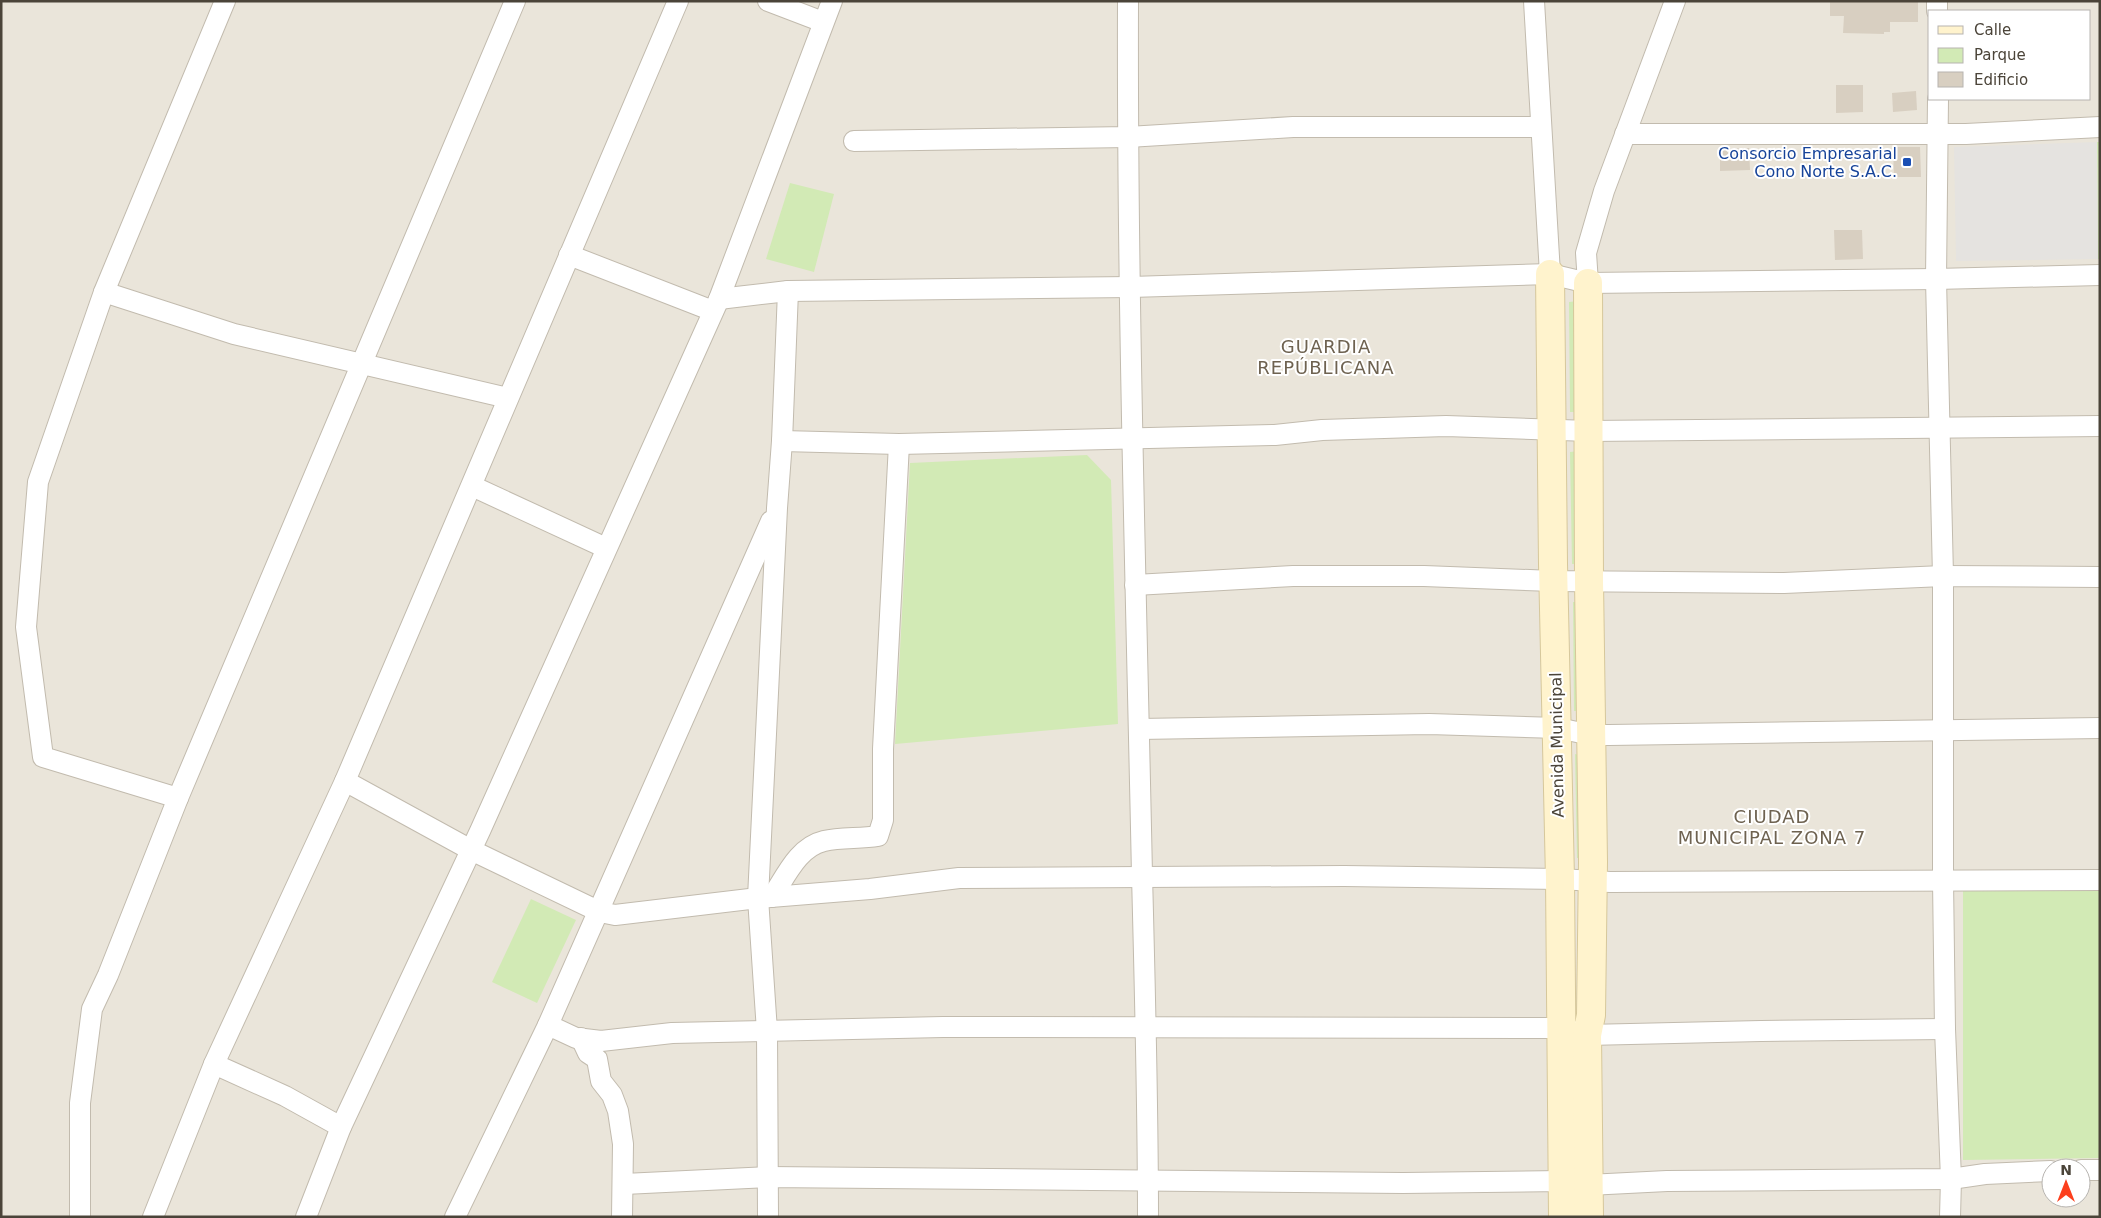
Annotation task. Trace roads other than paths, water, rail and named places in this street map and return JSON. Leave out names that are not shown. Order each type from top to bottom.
[{"type":"street","points":[[178,798],[43,757],[26,627],[38,482],[104,292],[225,1]]},
{"type":"street","points":[[80,1217],[80,1103],[92,1009],[108,975],[178,798],[516,1]]},
{"type":"street","points":[[153,1217],[214,1064],[345,781],[678,1]]},
{"type":"street","points":[[768,1],[823,22]]},
{"type":"street","points":[[306,1217],[341,1127],[471,850],[716,305],[832,1]]},
{"type":"street","points":[[1128,1],[1128,137],[1146,1026],[1148,1217]]},
{"type":"street","points":[[1534,1],[1550,274]]},
{"type":"street","points":[[1588,283],[1586,253],[1604,191],[1675,1]]},
{"type":"street","points":[[1938,100],[1936,279],[1941,426],[1943,880],[1945,1029],[1951,1179],[1950,1217]]},
{"type":"street","points":[[854,141],[1128,137],[1293,127],[1541,127]]},
{"type":"street","points":[[1625,134],[1966,134],[2100,128]]},
{"type":"street","points":[[569,255],[716,305],[788,291],[1132,287],[1550,274],[1588,283],[2100,275]]},
{"type":"street","name":"Avenida Municipal","points":[[1550,274],[1561,1028],[1575,1183],[1589,1217]]},
{"type":"street","name":"Avenida Municipal","points":[[1563,1217],[1575,1183],[1587,1036],[1591,1015],[1593,880],[1588,283]]},
{"type":"street","points":[[768,1217],[765,898],[777,508],[782,441],[788,291]]},
{"type":"street","points":[[104,292],[234,334],[508,398]]},
{"type":"street","points":[[782,441],[899,444],[1275,435],[1322,430],[1446,426],[1589,431],[1941,426],[2100,426]]},
{"type":"street","points":[[765,898],[808,847],[824,841],[878,836],[883,820],[883,749],[899,444]]},
{"type":"street","points":[[472,486],[606,548]]},
{"type":"street","points":[[456,1217],[600,912],[777,508]]},
{"type":"street","points":[[1136,585],[1302,576],[1424,576],[1553,581],[1784,584],[1943,576],[2100,577]]},
{"type":"street","points":[[1140,730],[1429,724],[1558,728],[1591,735],[2100,728]]},
{"type":"street","points":[[345,781],[471,850],[600,912],[615,915],[959,878],[1142,876],[1560,879],[1610,882],[2100,880]]},
{"type":"street","points":[[548,1025],[582,1038],[602,1041],[672,1033],[943,1027],[1561,1028],[1587,1036],[1761,1031],[1945,1029]]},
{"type":"street","points":[[582,1038],[588,1053],[596,1059],[602,1080],[612,1095],[618,1111],[623,1144],[624,1184],[622,1217]]},
{"type":"street","points":[[214,1064],[285,1096],[341,1127]]},
{"type":"street","points":[[624,1184],[768,1177],[1575,1183],[1667,1180],[1951,1179],[1985,1174],[2041,1171]]},
{"type":"place","name":"Consorcio Empresarial Cono Norte S.A.C.","points":[[1907,162]]},
{"type":"district","name":"GUARDIA REPÚBLICANA","points":[[1326,356]]},
{"type":"district","name":"CIUDAD MUNICIPAL ZONA 7","points":[[1772,826]]}]
